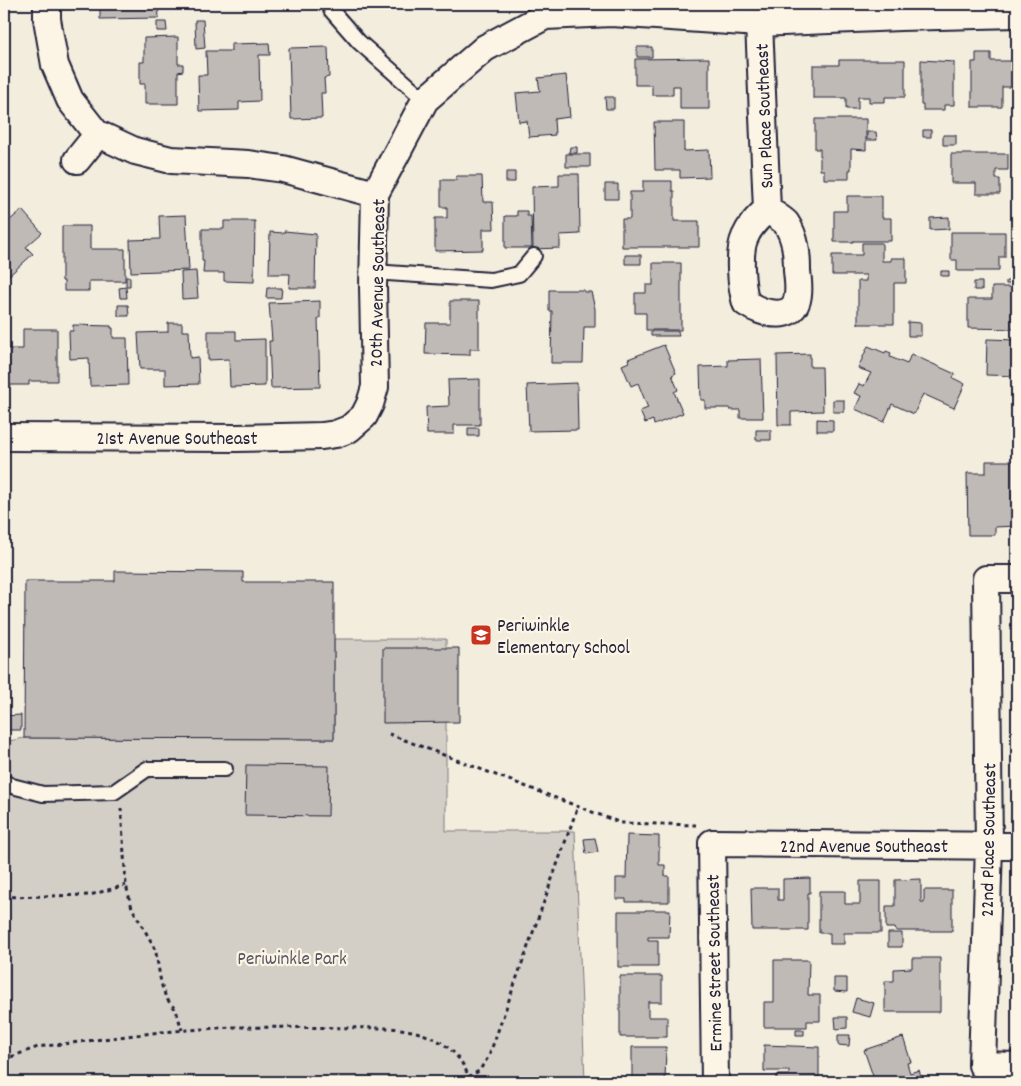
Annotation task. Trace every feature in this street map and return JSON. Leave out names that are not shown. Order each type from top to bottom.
[{"type":"street","points":[[47,4],[47,19],[55,65],[70,100],[98,134],[136,151],[171,160],[257,165],[283,169],[375,194]]},
{"type":"street","name":"20th Avenue Southeast","points":[[349,429],[364,416],[376,387],[373,272],[375,194],[425,100],[485,48],[545,16],[612,8],[760,23],[900,10],[1017,14]]},
{"type":"street","name":"Sun Place Southeast","points":[[760,23],[767,209]]},
{"type":"street","points":[[77,160],[98,134]]},
{"type":"street","name":"21st Avenue Southeast","points":[[4,437],[237,438],[322,436],[349,429]]},
{"type":"street","name":"22nd Place Southeast","points":[[1017,579],[986,579],[989,846],[982,1065],[1017,1066]]},
{"type":"street","name":"22nd Avenue Southeast","points":[[712,843],[1017,846]]},
{"type":"street","name":"Ermine Street Southeast","points":[[712,843],[715,1082]]},
{"type":"lane","points":[[332,10],[359,42],[425,100]]},
{"type":"lane","points":[[373,272],[491,280],[520,274],[534,256]]},
{"type":"lane","points":[[4,782],[43,794],[114,792],[147,769],[225,769]]},
{"type":"path","points":[[389,734],[621,822],[695,824],[712,843]]},
{"type":"path","points":[[121,788],[126,885],[132,908],[156,953],[161,983],[166,998],[176,1010],[182,1030]]},
{"type":"path","points":[[468,1076],[478,1071],[489,1056],[578,806]]},
{"type":"path","points":[[4,897],[90,895],[126,885]]},
{"type":"path","points":[[4,1070],[8,1058],[38,1046],[108,1037],[232,1027],[404,1029],[432,1036],[444,1044],[462,1065],[470,1082]]},
{"type":"green space","name":"Periwinkle Park","points":[[334,639],[446,639],[446,831],[575,831],[585,1082],[4,1082],[4,742],[24,738],[334,739]]},
{"type":"building","points":[[100,4],[158,4],[159,18],[100,19]]},
{"type":"building","points":[[195,20],[203,20],[205,48],[196,49]]},
{"type":"building","points":[[157,22],[166,22],[167,31],[157,31]]},
{"type":"building","points":[[178,37],[178,64],[183,64],[183,71],[178,72],[178,104],[145,104],[145,84],[140,84],[140,62],[144,62],[144,38]]},
{"type":"building","points":[[269,43],[270,55],[259,55],[260,101],[239,102],[239,110],[199,111],[198,75],[207,75],[206,51],[231,51],[231,44]]},
{"type":"building","points":[[328,47],[329,77],[324,78],[325,93],[321,93],[322,118],[291,119],[289,48]]},
{"type":"building","points":[[637,47],[652,47],[652,57],[637,57]]},
{"type":"building","points":[[976,53],[991,53],[991,61],[1016,61],[1016,87],[1002,87],[1002,107],[972,107],[972,62],[976,62]]},
{"type":"building","points":[[709,58],[709,109],[680,109],[680,86],[673,86],[673,95],[652,95],[652,85],[635,85],[635,59]]},
{"type":"building","points":[[839,60],[905,60],[905,97],[885,97],[885,102],[869,102],[869,97],[858,97],[858,109],[846,109],[846,98],[813,98],[813,65],[839,65]]},
{"type":"building","points":[[921,60],[954,62],[954,105],[944,105],[944,110],[923,110],[923,105],[921,105]]},
{"type":"building","points":[[566,75],[570,117],[554,119],[555,135],[529,137],[527,121],[519,122],[516,93],[540,91],[538,78]]},
{"type":"building","points":[[605,97],[614,97],[614,109],[606,109]]},
{"type":"building","points":[[815,119],[866,119],[866,150],[851,149],[849,179],[824,179],[824,170],[820,170],[820,149],[815,149]]},
{"type":"building","points":[[654,122],[684,122],[684,151],[709,150],[710,177],[680,178],[680,170],[655,170]]},
{"type":"building","points":[[923,130],[931,130],[931,137],[923,137]]},
{"type":"building","points":[[867,132],[876,132],[877,140],[867,140]]},
{"type":"building","points":[[943,135],[956,135],[956,145],[943,145]]},
{"type":"building","points":[[570,147],[577,147],[577,153],[569,153]]},
{"type":"building","points":[[566,154],[590,154],[590,167],[566,167]]},
{"type":"building","points":[[951,154],[1008,154],[1008,170],[996,170],[996,179],[1000,179],[1000,194],[976,194],[976,183],[951,183]]},
{"type":"building","points":[[506,172],[515,172],[515,182],[506,182]]},
{"type":"building","points":[[559,174],[579,174],[580,234],[560,235],[560,248],[533,249],[532,187],[559,186]]},
{"type":"building","points":[[456,176],[482,176],[483,202],[493,202],[494,229],[483,229],[483,250],[435,251],[435,218],[447,218],[447,207],[441,207],[441,180],[456,180]]},
{"type":"building","points":[[643,181],[672,181],[674,221],[699,221],[699,247],[622,247],[622,219],[630,219],[630,192],[643,192]]},
{"type":"building","points":[[605,184],[618,184],[618,199],[605,199]]},
{"type":"building","points":[[847,196],[882,196],[882,218],[891,218],[891,241],[834,242],[834,211],[847,211]]},
{"type":"building","points":[[22,210],[42,233],[26,247],[33,254],[4,280],[4,225]]},
{"type":"building","points":[[517,211],[527,211],[527,216],[531,216],[532,248],[505,248],[505,216],[517,216]]},
{"type":"building","points":[[186,215],[189,270],[131,272],[130,240],[160,239],[159,216]]},
{"type":"building","points":[[949,217],[949,229],[930,230],[930,218]]},
{"type":"building","points":[[224,221],[255,221],[254,282],[224,281],[224,273],[203,273],[202,229],[224,229]]},
{"type":"building","points":[[62,226],[90,226],[90,249],[125,249],[125,281],[89,281],[89,291],[64,291],[64,281],[62,281]]},
{"type":"building","points":[[284,231],[316,234],[315,288],[289,288],[290,274],[269,274],[270,232],[284,233]]},
{"type":"building","points":[[951,232],[1005,232],[1005,257],[999,257],[999,271],[957,271],[957,260],[951,260]]},
{"type":"building","points":[[862,243],[882,243],[882,261],[891,261],[891,258],[906,258],[906,283],[894,283],[894,324],[858,324],[858,281],[866,281],[866,275],[832,275],[832,255],[862,255]]},
{"type":"building","points":[[625,255],[641,255],[641,264],[625,264]]},
{"type":"building","points":[[653,263],[681,263],[681,330],[646,330],[646,313],[635,313],[635,293],[646,293],[646,285],[653,285]]},
{"type":"building","points":[[196,271],[198,298],[182,299],[181,272]]},
{"type":"building","points":[[941,271],[949,271],[949,276],[941,276]]},
{"type":"building","points":[[126,277],[130,277],[130,286],[126,286]]},
{"type":"building","points":[[1006,281],[1015,281],[1015,284],[1006,284]]},
{"type":"building","points":[[974,282],[982,282],[982,290],[974,290]]},
{"type":"building","points":[[4,286],[9,286],[9,298],[4,298]]},
{"type":"building","points":[[126,287],[127,298],[120,298],[119,288]]},
{"type":"building","points":[[992,287],[1017,287],[1017,329],[968,328],[968,299],[992,299]]},
{"type":"building","points":[[267,288],[282,288],[281,298],[266,298]]},
{"type":"building","points":[[549,290],[584,290],[584,292],[591,292],[595,309],[595,327],[584,327],[583,363],[551,363],[552,311],[549,311]]},
{"type":"building","points":[[320,301],[320,318],[318,318],[320,387],[271,388],[269,341],[272,341],[269,303]]},
{"type":"building","points":[[450,301],[479,301],[479,349],[470,349],[470,355],[425,354],[426,323],[450,323]]},
{"type":"building","points":[[118,305],[128,305],[129,316],[118,316]]},
{"type":"building","points":[[908,322],[921,323],[921,336],[908,336]]},
{"type":"building","points":[[168,323],[182,323],[182,331],[189,331],[190,358],[198,357],[199,384],[165,385],[165,369],[140,369],[138,333],[168,332]]},
{"type":"building","points":[[73,325],[111,326],[113,328],[113,338],[127,338],[128,385],[90,386],[89,358],[70,359],[69,331],[73,331]]},
{"type":"building","points":[[23,329],[57,329],[57,381],[29,381],[29,385],[4,385],[4,349],[23,349]]},
{"type":"building","points":[[208,331],[236,331],[236,340],[265,339],[265,386],[230,387],[229,359],[208,360]]},
{"type":"building","points":[[651,331],[678,331],[679,336],[651,336]]},
{"type":"building","points":[[987,339],[1017,340],[1017,376],[986,375]]},
{"type":"building","points":[[664,345],[676,373],[672,375],[678,390],[674,392],[683,413],[654,425],[653,420],[645,423],[640,411],[648,408],[638,383],[631,386],[622,365],[629,362],[628,359]]},
{"type":"building","points":[[868,346],[885,353],[886,351],[891,353],[890,357],[907,364],[911,354],[955,374],[953,378],[965,384],[954,408],[923,394],[914,414],[892,404],[884,422],[855,409],[861,396],[854,393],[859,384],[864,386],[871,373],[858,368]]},
{"type":"building","points":[[810,354],[810,367],[822,367],[823,411],[791,412],[791,425],[778,425],[777,355]]},
{"type":"building","points":[[761,359],[763,418],[740,418],[740,410],[730,410],[729,408],[705,408],[705,400],[701,400],[700,367],[728,366],[728,360]]},
{"type":"building","points":[[480,379],[480,425],[454,425],[454,434],[427,434],[426,407],[449,406],[448,380]]},
{"type":"building","points":[[577,383],[578,430],[529,431],[527,385]]},
{"type":"building","points":[[833,400],[844,400],[844,412],[833,412]]},
{"type":"building","points":[[817,419],[833,420],[833,431],[817,431]]},
{"type":"building","points":[[468,428],[479,428],[479,436],[468,436]]},
{"type":"building","points":[[756,430],[771,430],[771,440],[756,440]]},
{"type":"building","points":[[986,461],[1017,461],[1017,526],[995,527],[995,535],[968,535],[967,473],[986,473]]},
{"type":"building","points":[[115,571],[243,572],[243,582],[334,582],[334,739],[24,738],[25,581],[115,581]]},
{"type":"building","points":[[383,648],[459,648],[459,722],[383,723]]},
{"type":"building","points":[[21,715],[21,730],[4,730],[4,716]]},
{"type":"building","points":[[246,765],[329,766],[328,816],[245,815]]},
{"type":"building","points":[[627,835],[659,836],[659,865],[665,865],[665,876],[669,876],[669,902],[626,902],[626,899],[616,899],[616,878],[626,878]]},
{"type":"building","points":[[595,838],[598,852],[586,854],[584,839]]},
{"type":"building","points":[[810,878],[808,930],[752,930],[751,888],[778,888],[778,900],[783,900],[783,879]]},
{"type":"building","points":[[921,879],[921,902],[924,902],[924,890],[952,890],[952,931],[896,931],[895,928],[886,928],[886,906],[895,906],[895,880]]},
{"type":"building","points":[[860,881],[881,881],[881,933],[844,933],[844,944],[830,944],[830,933],[819,933],[819,891],[845,891],[845,904],[860,904]]},
{"type":"building","points":[[670,910],[669,937],[648,937],[648,940],[658,940],[658,967],[618,967],[618,911]]},
{"type":"building","points":[[888,933],[902,933],[902,947],[888,947]]},
{"type":"building","points":[[912,958],[940,958],[940,1012],[885,1012],[885,981],[894,981],[894,969],[912,968]]},
{"type":"building","points":[[774,960],[809,960],[808,995],[820,995],[820,1021],[807,1021],[807,1027],[764,1027],[764,1002],[774,1002]]},
{"type":"building","points":[[620,976],[662,976],[662,1002],[648,1002],[648,1017],[667,1017],[667,1037],[620,1037]]},
{"type":"building","points":[[834,978],[847,978],[847,992],[834,991]]},
{"type":"building","points":[[856,998],[874,1003],[870,1017],[852,1012]]},
{"type":"building","points":[[835,1017],[847,1017],[847,1028],[836,1029]]},
{"type":"building","points":[[796,1030],[804,1030],[804,1035],[796,1035]]},
{"type":"building","points":[[838,1035],[850,1035],[849,1046],[838,1045]]},
{"type":"building","points":[[903,1037],[911,1062],[907,1063],[910,1073],[919,1070],[923,1082],[875,1082],[864,1050]]},
{"type":"building","points":[[764,1045],[819,1047],[819,1082],[776,1082],[776,1075],[789,1075],[789,1071],[764,1071]]},
{"type":"building","points":[[632,1047],[666,1047],[665,1082],[632,1082]]},
{"type":"place","name":"Periwinkle Elementary School","points":[[481,635]]}]
